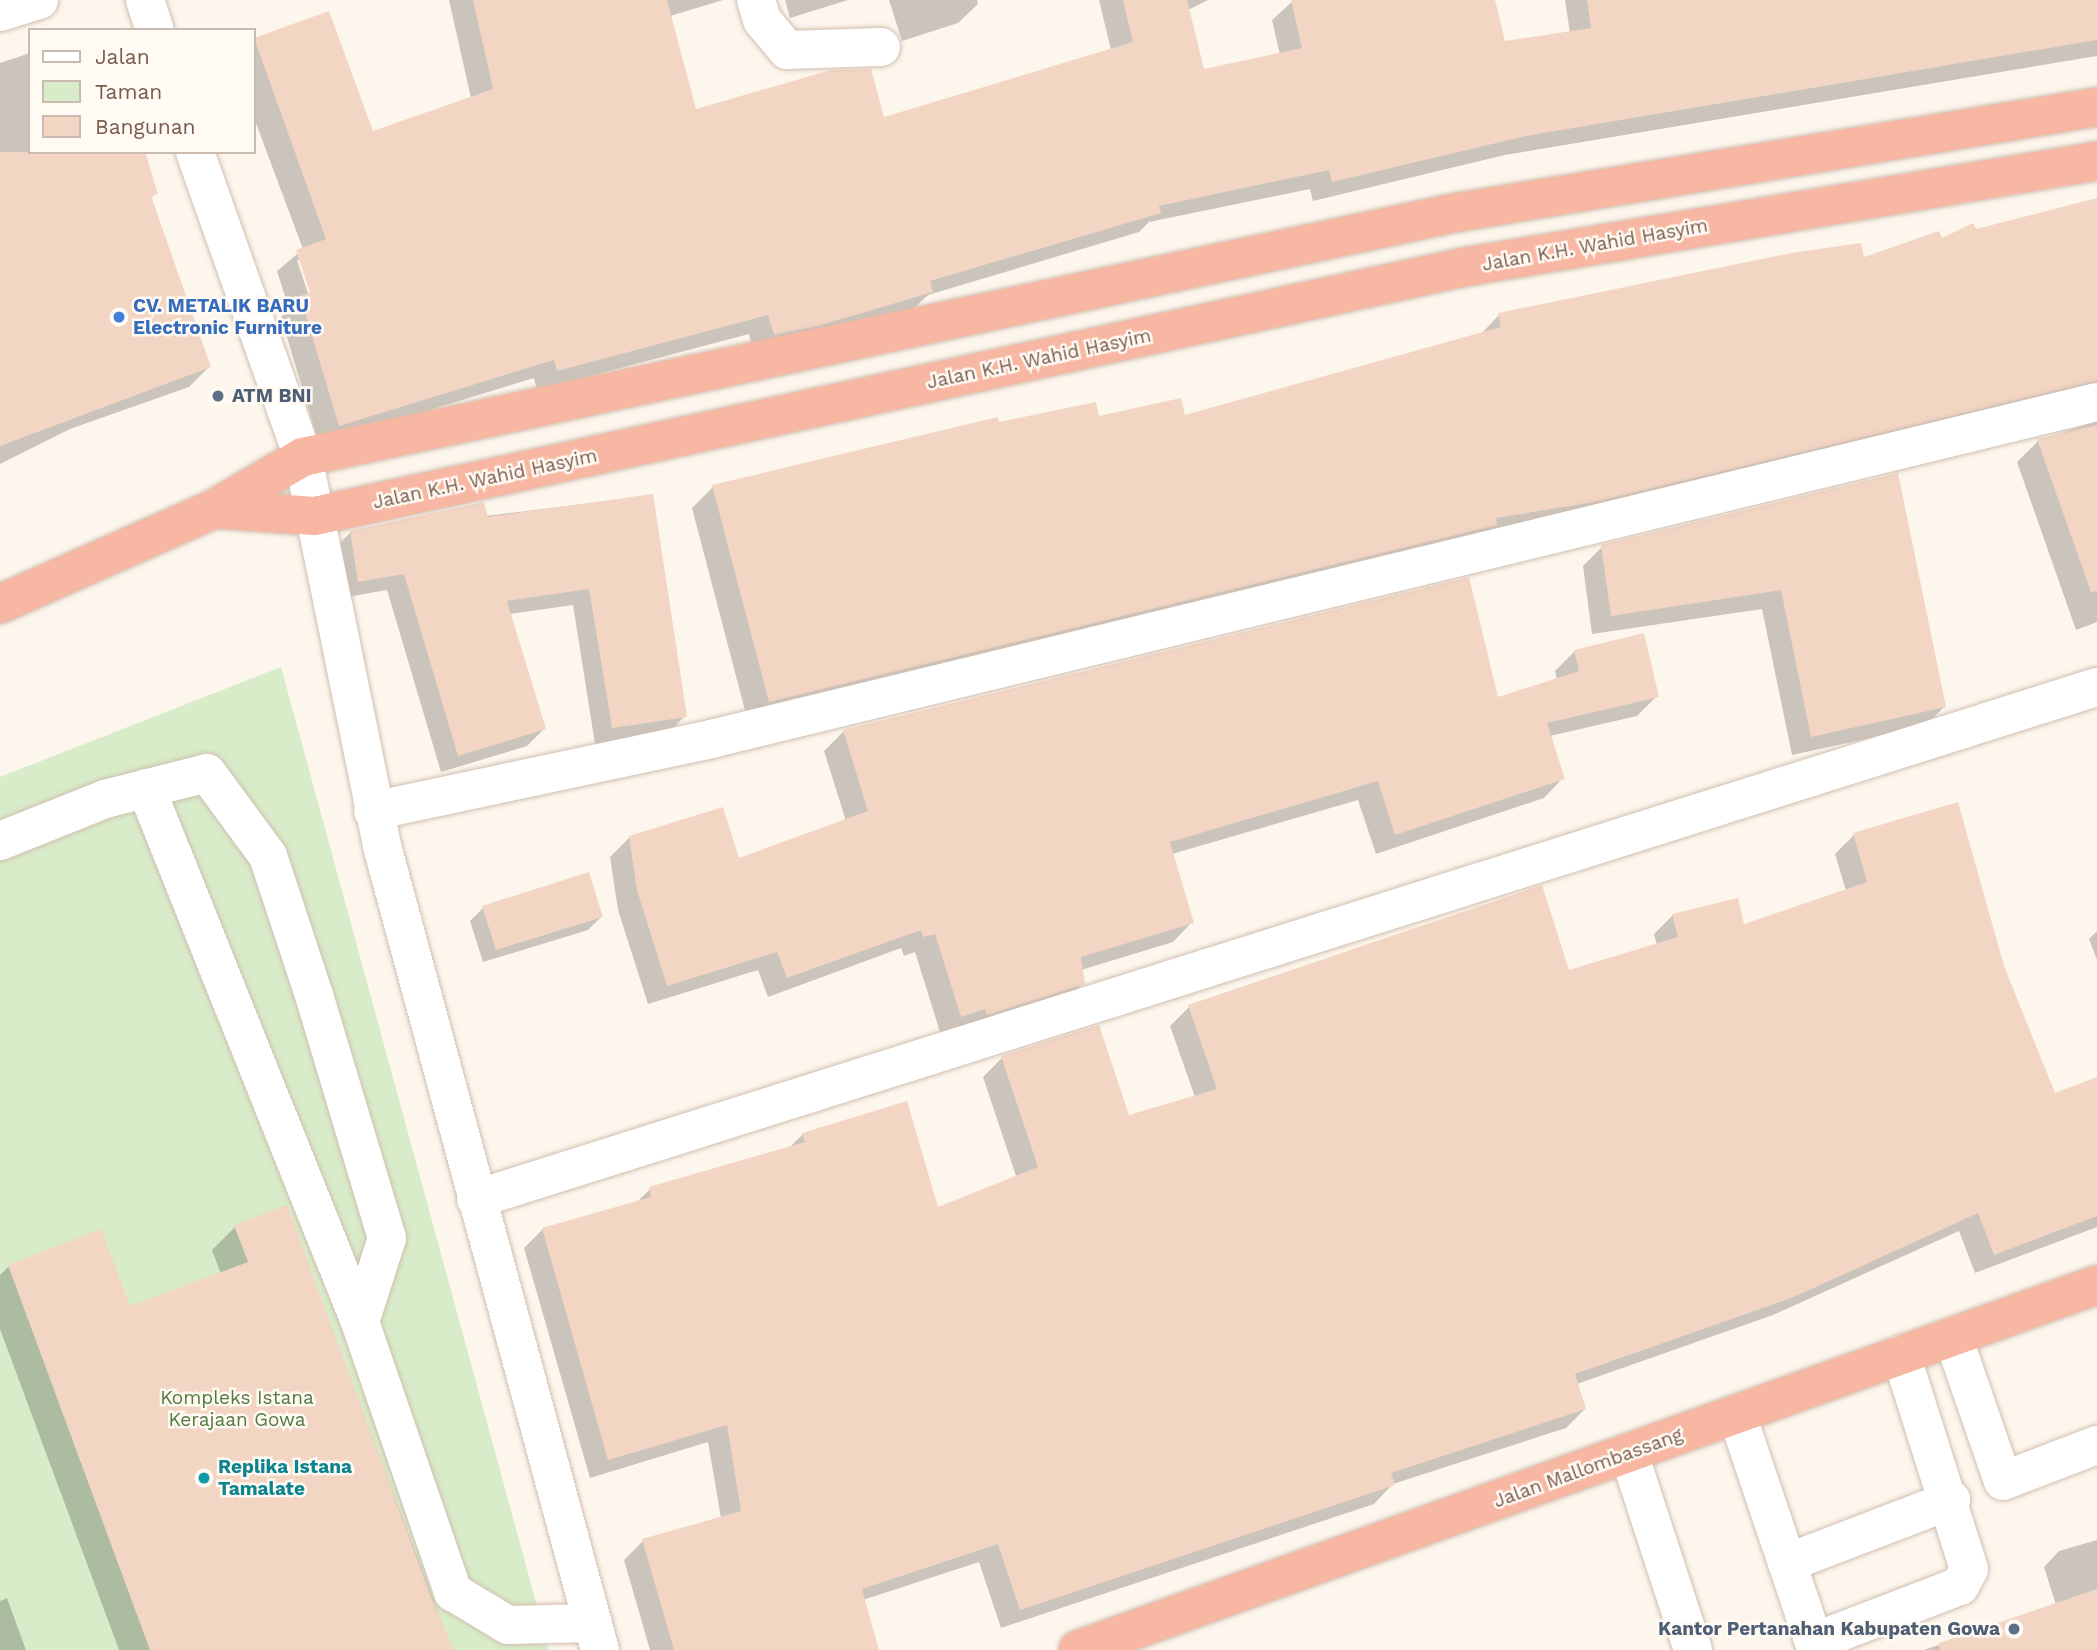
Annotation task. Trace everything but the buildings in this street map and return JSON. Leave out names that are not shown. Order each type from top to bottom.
[{"type":"highway","points":[[214,509],[303,457],[1454,213],[2097,107]]},
{"type":"highway","name":"Jalan K.H. Wahid Hasyim","points":[[0,604],[214,509],[315,516],[1465,267],[2097,161]]},
{"type":"highway","name":"Jalan Mallombassang","points":[[1078,1650],[1122,1642],[1629,1454],[2097,1286]]},
{"type":"street","points":[[0,12],[39,0]]},
{"type":"street","points":[[145,0],[154,28]]},
{"type":"street","points":[[756,0],[762,20],[787,50],[881,47]]},
{"type":"street","points":[[146,788],[360,1322],[453,1592],[508,1625],[597,1637],[476,1199],[373,811],[303,457],[196,154]]},
{"type":"street","points":[[373,811],[711,739],[2097,402]]},
{"type":"street","points":[[476,1199],[2097,687]]},
{"type":"street","points":[[0,841],[146,788],[208,773],[268,856],[387,1238],[360,1322]]},
{"type":"street","points":[[1953,1337],[1964,1381],[2003,1481],[2097,1445]]},
{"type":"street","points":[[1737,1415],[1814,1642],[1964,1583],[1969,1561],[1901,1355]]},
{"type":"street","points":[[1629,1454],[1647,1497],[1693,1650]]},
{"type":"street","points":[[1787,1563],[1951,1500]]},
{"type":"green space","name":"Kompleks Istana Kerajaan Gowa","points":[[281,667],[549,1650],[0,1650],[0,777]]},
{"type":"place","name":"CV. METALIK BARU Electronic Furniture","points":[[119,317]]},
{"type":"place","name":"ATM BNI","points":[[218,396]]},
{"type":"place","name":"Replika Istana Tamalate","points":[[204,1478]]},
{"type":"place","name":"Kantor Pertanahan Kabupaten Gowa","points":[[2014,1629]]}]
